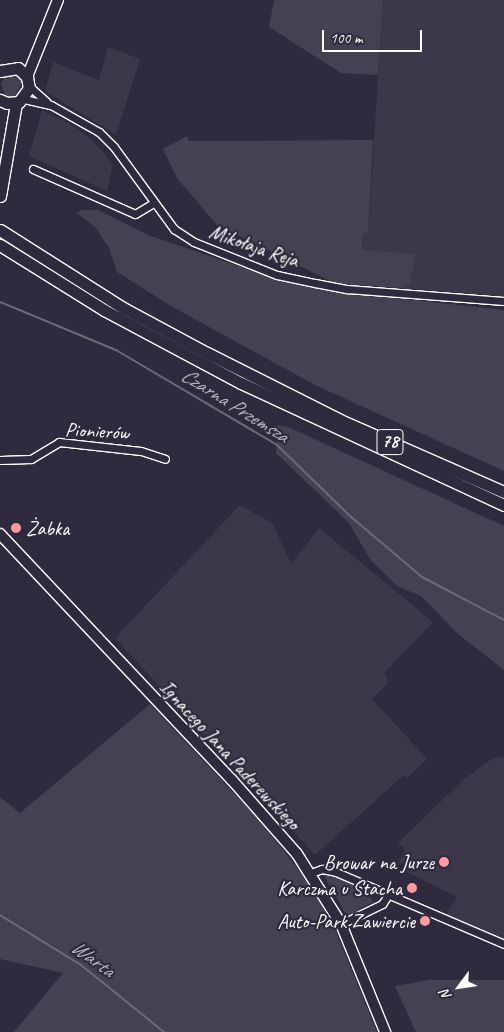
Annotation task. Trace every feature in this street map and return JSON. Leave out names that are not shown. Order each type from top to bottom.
[{"type":"main road","points":[[0,196],[8,139],[39,46],[58,0]]},
{"type":"main road","points":[[0,71],[14,68],[39,46]]},
{"type":"main road","points":[[14,68],[28,81]]},
{"type":"main road","points":[[8,139],[1,101],[20,101]]},
{"type":"main road","name":"78","points":[[0,230],[123,308],[207,353],[340,420],[504,492]]},
{"type":"main road","name":"78","points":[[0,245],[104,310],[241,383],[504,505]]},
{"type":"main road","name":"Ignacego Jana Paderewskiego","points":[[0,534],[266,817],[311,873],[341,924],[385,1032]]},
{"type":"street","name":"Mikołaja Reja","points":[[28,81],[51,105],[84,122],[106,138],[153,203],[184,238],[277,275],[347,289],[504,301]]},
{"type":"street","name":"Mikołaja Reja","points":[[20,101],[51,105]]},
{"type":"street","points":[[33,169],[135,214],[153,203]]},
{"type":"street","name":"Pionierów","points":[[0,460],[30,459],[59,442],[141,450],[165,459]]},
{"type":"street","points":[[311,873],[326,869],[504,944]]},
{"type":"street","points":[[341,924],[382,904],[389,894]]},
{"type":"shaded area","points":[[274,0],[383,0],[378,75],[341,73],[269,27]]},
{"type":"shaded area","points":[[383,0],[504,0],[504,296],[360,285],[363,233],[368,233]]},
{"type":"shaded area","points":[[108,47],[140,59],[116,135],[45,91],[53,62],[99,80]]},
{"type":"shaded area","points":[[17,74],[22,82],[15,96],[6,98],[1,84],[4,78]]},
{"type":"shaded area","points":[[42,111],[71,124],[92,140],[113,164],[107,191],[29,156]]},
{"type":"shaded area","points":[[187,136],[189,141],[373,140],[368,233],[363,233],[362,250],[415,254],[410,284],[403,288],[334,283],[216,224],[177,178],[163,149]]},
{"type":"shaded area","points":[[82,210],[98,210],[148,235],[282,281],[341,292],[504,310],[504,471],[315,385],[171,306],[117,272],[109,248],[96,228],[77,213]]},
{"type":"shaded area","points":[[277,425],[288,427],[504,526],[504,670],[458,634],[421,596],[397,586],[370,559],[349,523],[276,453]]},
{"type":"shaded area","points":[[240,505],[273,524],[291,564],[319,528],[433,622],[385,672],[388,683],[372,699],[427,759],[407,778],[404,775],[315,855],[115,638]]},
{"type":"shaded area","points":[[150,704],[259,820],[310,884],[334,927],[377,1032],[14,1032],[63,973],[0,959],[0,797],[20,813]]},
{"type":"shaded area","points":[[504,757],[504,940],[446,915],[457,897],[405,871],[407,866],[399,862],[405,849],[398,843],[462,781],[493,758]]},
{"type":"shaded area","points":[[326,873],[367,889],[373,902],[347,916],[323,874]]},
{"type":"shaded area","points":[[429,980],[504,980],[504,1032],[416,1032],[395,986]]},
{"type":"waterway","name":"Czarna Przemsza","points":[[0,302],[116,350],[277,445],[350,516],[422,577],[504,620]]},
{"type":"waterway","name":"Warta","points":[[0,915],[81,965],[164,1032]]},
{"type":"place","name":"Żabka","points":[[16,528]]},
{"type":"place","name":"Browar na Jurze","points":[[444,862]]},
{"type":"place","name":"Karczma u Stacha","points":[[412,888]]},
{"type":"place","name":"Auto-Park Zawiercie","points":[[425,921]]}]
